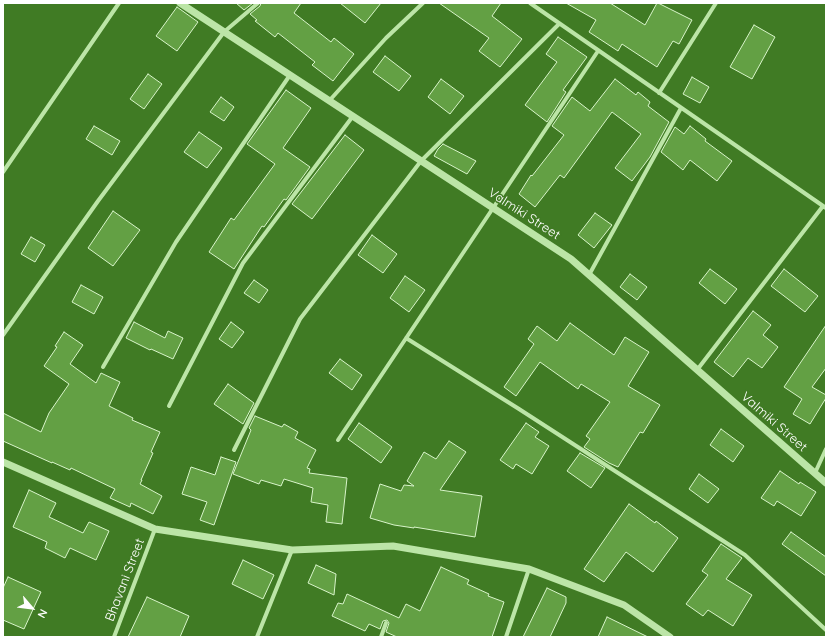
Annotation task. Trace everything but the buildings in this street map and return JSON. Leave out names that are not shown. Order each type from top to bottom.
[{"type":"street","points":[[3,172],[119,3]]},
{"type":"street","name":"Valmiki Street","points":[[180,3],[571,259],[826,483]]},
{"type":"street","points":[[3,335],[98,201],[224,32],[258,3]]},
{"type":"street","points":[[329,101],[386,38],[423,3]]},
{"type":"street","points":[[530,3],[824,207],[697,370]]},
{"type":"street","points":[[659,93],[716,3]]},
{"type":"street","points":[[234,450],[300,319],[421,161],[560,24]]},
{"type":"street","points":[[338,440],[598,51]]},
{"type":"street","points":[[103,367],[176,242],[290,75]]},
{"type":"street","points":[[589,275],[681,108]]},
{"type":"street","points":[[169,406],[243,263],[353,116]]},
{"type":"street","points":[[406,338],[745,555],[826,630]]},
{"type":"street","points":[[815,473],[826,449]]},
{"type":"street","points":[[3,462],[155,530],[292,550],[393,546],[529,569],[624,605],[670,637]]},
{"type":"street","name":"Bhavani Street","points":[[114,637],[155,530]]},
{"type":"street","points":[[257,637],[292,550]]},
{"type":"street","points":[[506,637],[529,569]]},
{"type":"street","points":[[381,637],[386,623]]}]
